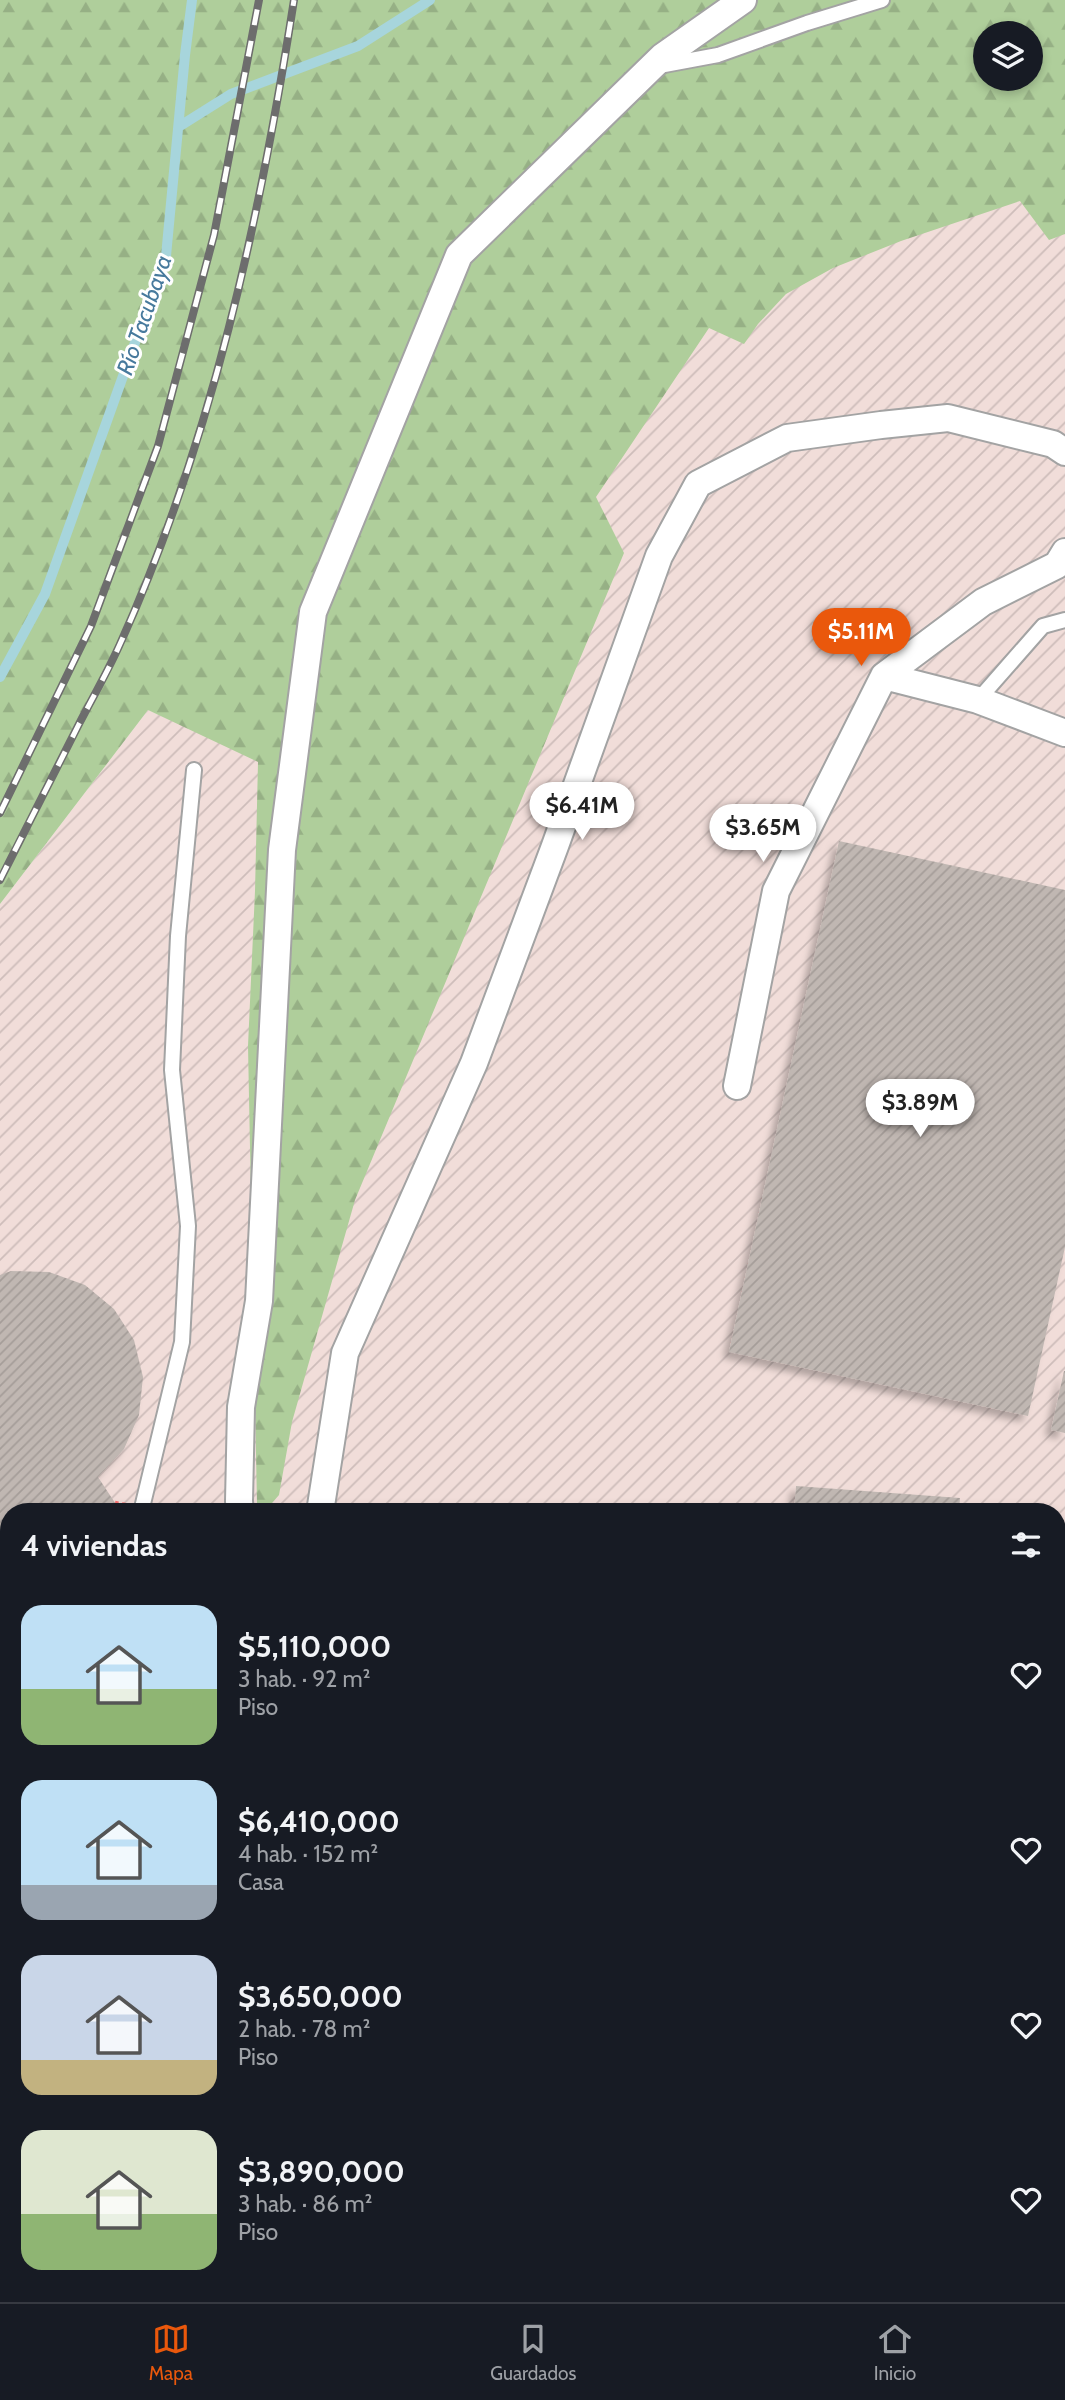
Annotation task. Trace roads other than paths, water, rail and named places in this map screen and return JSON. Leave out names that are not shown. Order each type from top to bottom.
[{"type":"street","points":[[239,1503],[241,1407],[259,1301],[282,850],[313,612],[459,255],[663,57],[743,0]]},
{"type":"street","points":[[321,1503],[345,1353],[474,1063],[659,556],[698,484],[787,438],[948,418],[1053,444],[1065,452]]},
{"type":"street","points":[[737,1086],[776,891],[884,676],[983,602],[1057,565],[1065,552]]},
{"type":"street","points":[[884,676],[978,699],[1065,733]]},
{"type":"lane","points":[[651,68],[718,55],[882,0]]},
{"type":"lane","points":[[978,699],[1043,626],[1065,620]]},
{"type":"lane","points":[[143,1503],[182,1342],[188,1226],[172,1070],[178,936],[194,770]]},
{"type":"waterway","name":"Río Tacubaya","points":[[0,677],[45,594],[166,256],[192,0]]},
{"type":"waterway","name":"Río Tacubaya","points":[[180,126],[231,94],[358,46],[430,0]]},
{"type":"railway","points":[[0,813],[91,626],[158,446],[214,235],[259,0]]},
{"type":"railway","points":[[0,880],[115,654],[181,489],[207,409],[248,246],[281,82],[294,0]]}]
